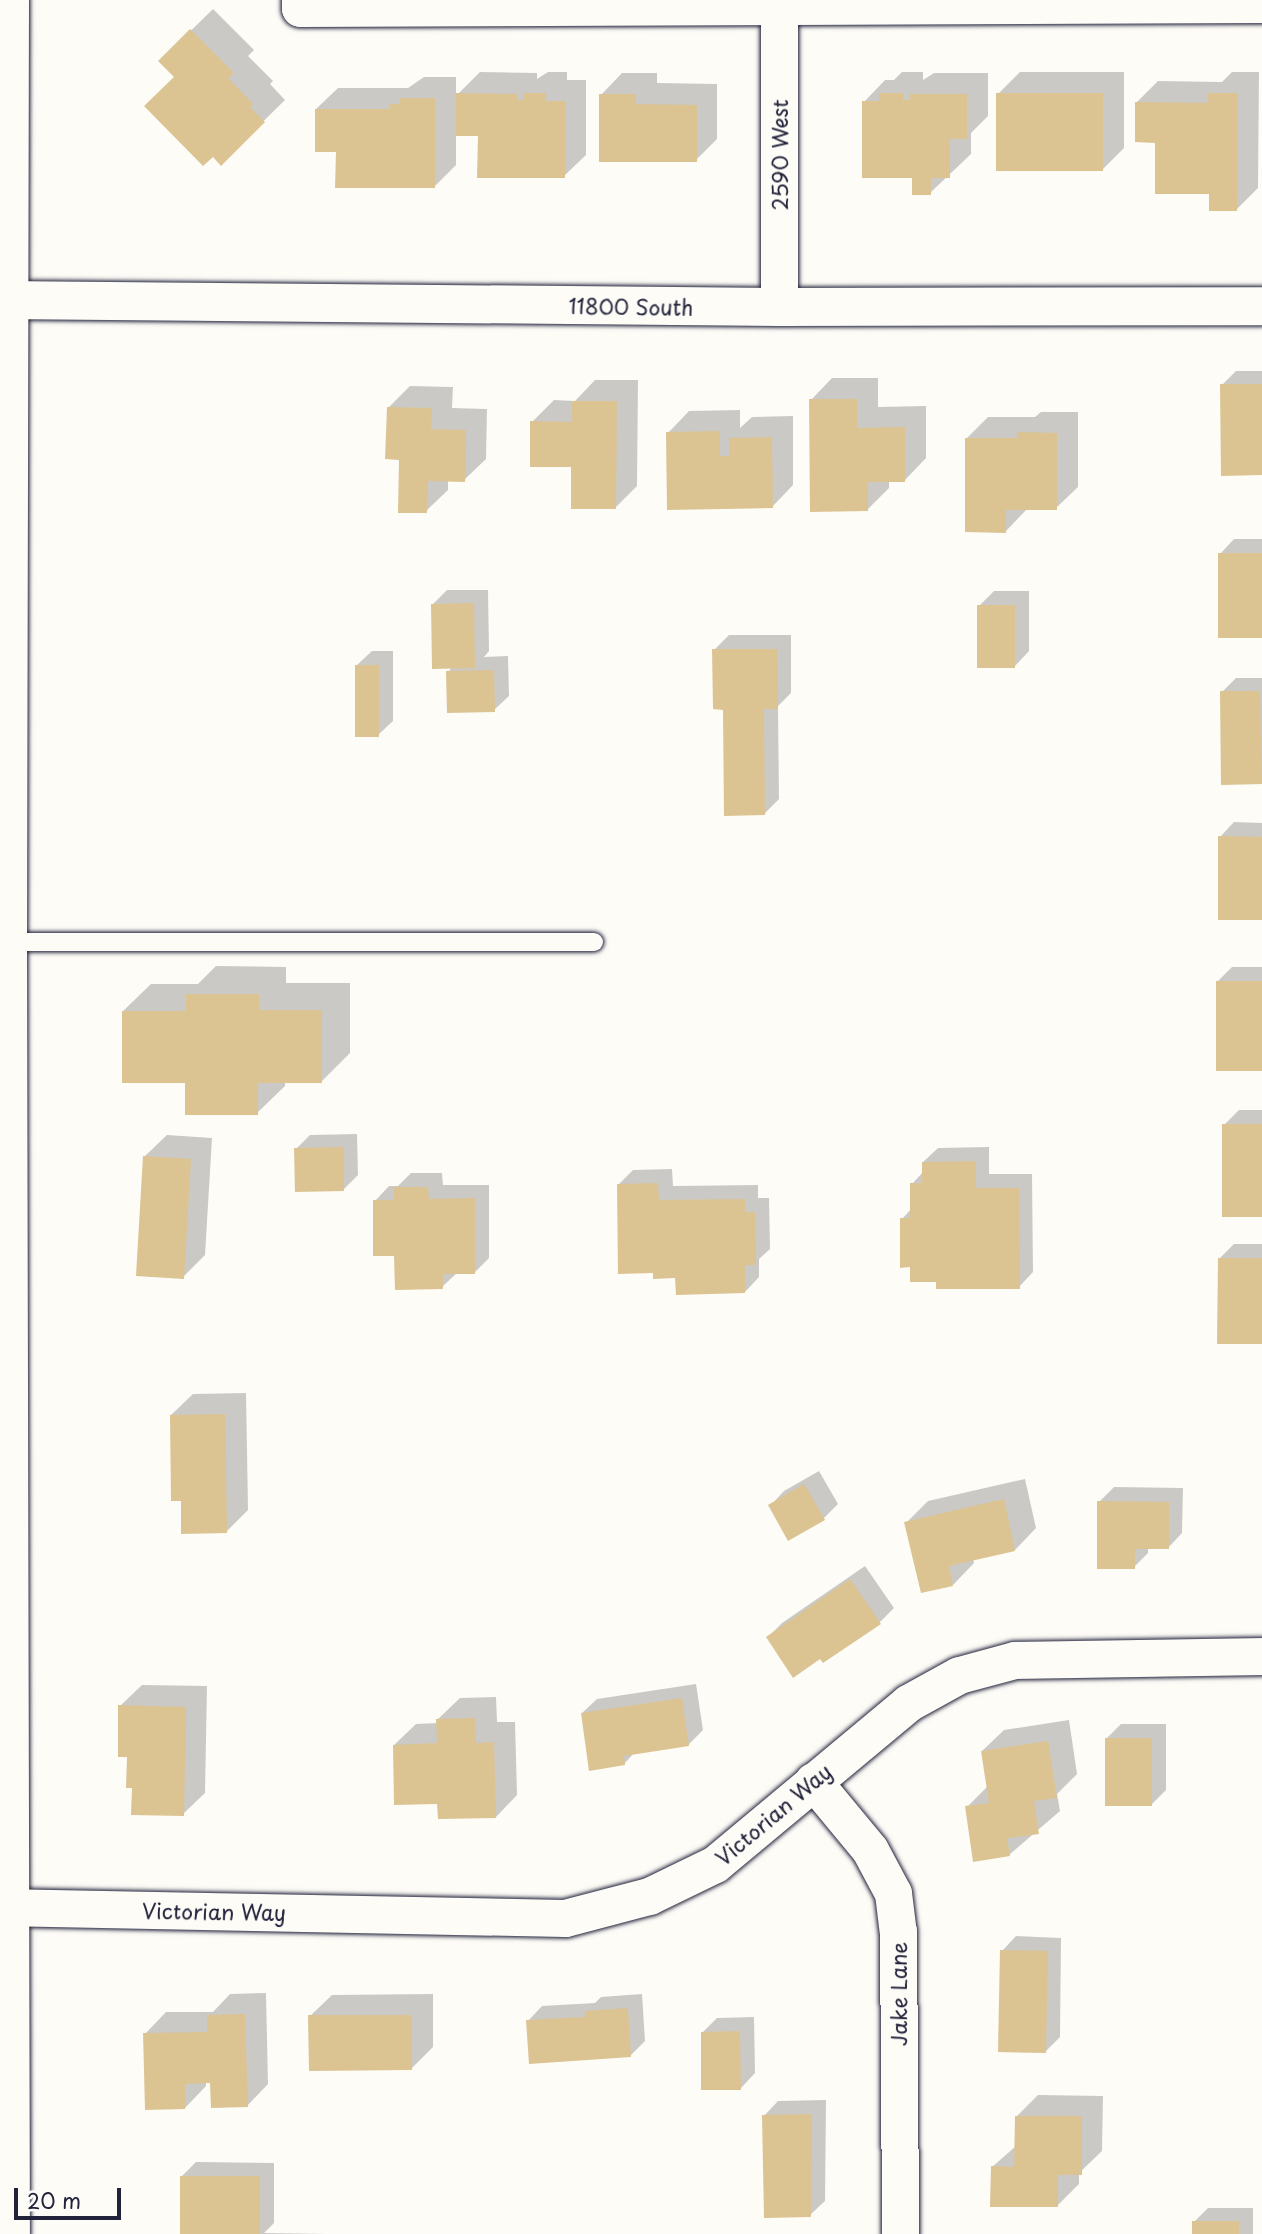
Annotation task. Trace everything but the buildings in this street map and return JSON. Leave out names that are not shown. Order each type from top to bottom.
[{"type":"main road","points":[[10,0],[6,300],[6,1907],[11,2234]]},
{"type":"main road","name":"11800 South","points":[[6,300],[779,307],[1262,306]]},
{"type":"street","points":[[300,4],[1262,4]]},
{"type":"street","name":"2590 West","points":[[779,4],[779,307]]},
{"type":"street","name":"Victorian Way","points":[[6,1907],[565,1918],[649,1896],[715,1864],[908,1703],[959,1675],[1015,1660],[1262,1656]]},
{"type":"street","name":"Jake Lane","points":[[813,1781],[870,1850],[893,1892],[898,1931],[900,2234]]},
{"type":"lane","points":[[8,942],[594,942]]}]
